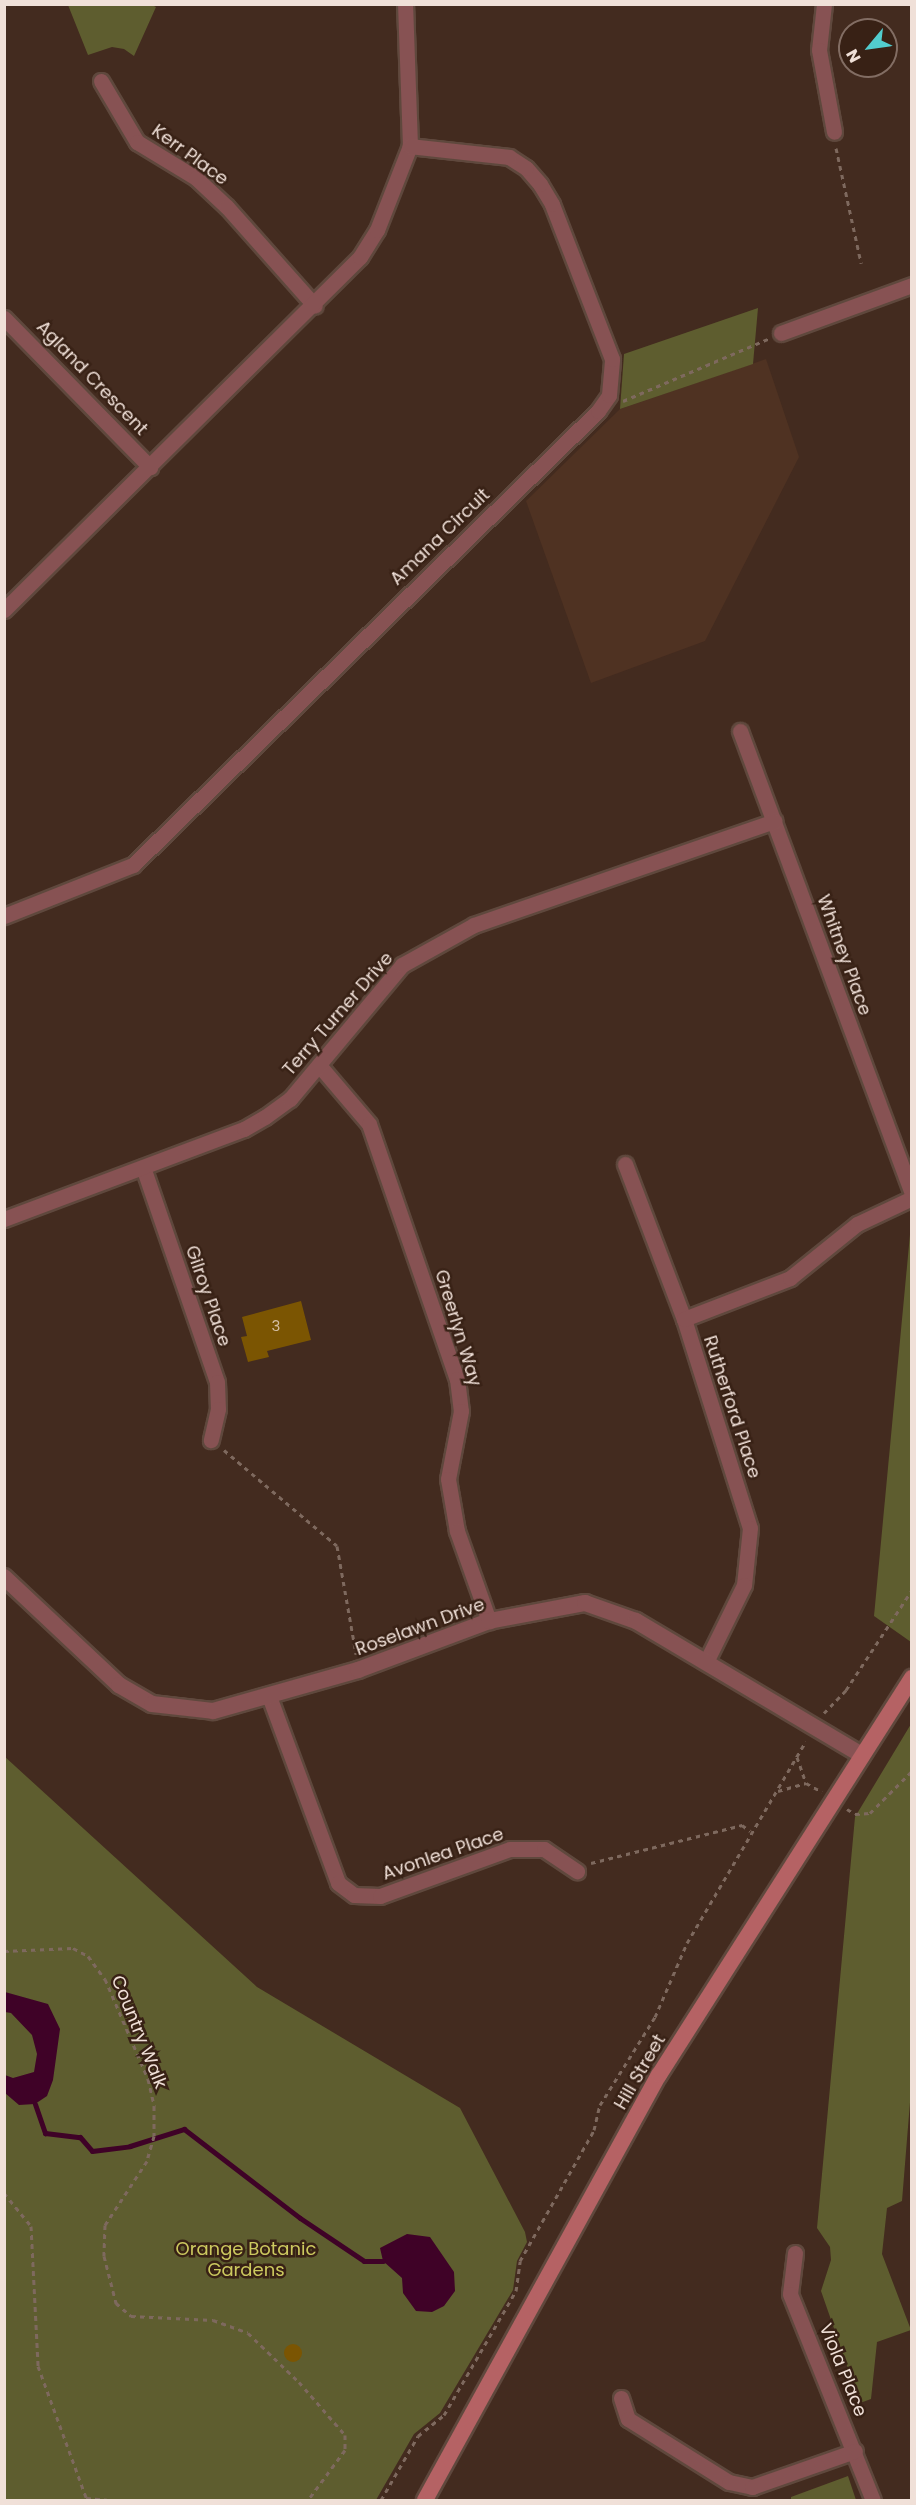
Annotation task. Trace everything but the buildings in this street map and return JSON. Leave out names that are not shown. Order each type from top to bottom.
[{"type":"main road","name":"Hill Street","points":[[425,2500],[659,2075],[912,1678]]},
{"type":"street","points":[[4,610],[315,306],[360,257],[377,230],[410,146],[405,4]]},
{"type":"street","points":[[824,4],[819,50],[834,132]]},
{"type":"street","name":"Kerr Place","points":[[101,81],[137,142],[196,178],[227,207],[315,306]]},
{"type":"street","name":"Amana Circuit","points":[[4,916],[133,865],[604,402],[613,375],[612,359],[552,204],[540,184],[526,168],[509,157],[410,146]]},
{"type":"street","points":[[781,333],[912,285]]},
{"type":"street","name":"Agland Crescent","points":[[4,318],[150,467]]},
{"type":"street","name":"Whitney Place","points":[[740,731],[912,1193]]},
{"type":"street","name":"Terry Turner Drive","points":[[4,1219],[265,1118],[290,1099],[402,965],[474,925],[774,821]]},
{"type":"street","name":"Greerlyn Way","points":[[319,1065],[369,1124],[457,1379],[461,1411],[448,1479],[457,1531],[489,1621]]},
{"type":"street","name":"Rutherford Place","points":[[626,1164],[684,1319],[750,1528],[744,1585],[706,1662]]},
{"type":"street","name":"Gilroy Place","points":[[143,1167],[217,1383],[218,1409],[211,1440]]},
{"type":"street","points":[[684,1319],[790,1278],[857,1224],[912,1198]]},
{"type":"street","name":"Roselawn Drive","points":[[4,1577],[119,1685],[152,1704],[213,1711],[358,1670],[489,1621],[585,1603],[636,1622],[862,1755]]},
{"type":"street","name":"Avonlea Place","points":[[269,1696],[338,1883],[354,1895],[380,1896],[510,1849],[544,1849],[577,1871]]},
{"type":"street","name":"Viola Place","points":[[795,2253],[790,2294],[873,2500]]},
{"type":"street","points":[[621,2398],[628,2419],[729,2482],[752,2487],[855,2451]]},
{"type":"path","points":[[834,132],[838,169],[861,263]]},
{"type":"path","points":[[604,402],[615,405],[781,333]]},
{"type":"path","points":[[211,1440],[337,1546],[358,1670]]},
{"type":"path","points":[[381,2500],[418,2436],[444,2415],[516,2291],[520,2261],[594,2130],[600,2105],[655,2017],[687,1943],[750,1831],[814,1726],[846,1690],[912,1590]]},
{"type":"path","points":[[797,1757],[806,1783]]},
{"type":"path","points":[[577,1871],[598,1859],[742,1826],[750,1831]]},
{"type":"path","name":"Country Walk","points":[[4,1951],[73,1948],[88,1956],[105,1979],[148,2079],[154,2106],[154,2136],[147,2162],[105,2225],[104,2256],[116,2303],[131,2316],[213,2320],[248,2333],[299,2382],[345,2435],[345,2450],[308,2500]]},
{"type":"path","points":[[4,2193],[31,2226],[38,2366],[87,2499],[107,2500]]},
{"type":"shaded area","points":[[766,359],[799,457],[705,641],[591,683],[526,501],[620,409]]},
{"type":"shaded area","points":[[5,1992],[48,2004],[60,2029],[53,2080],[47,2096],[35,2104],[19,2105],[5,2093],[5,2075],[13,2078],[34,2072],[37,2054],[32,2035],[11,2013],[5,2012]]},
{"type":"shaded area","points":[[407,2234],[430,2237],[454,2272],[455,2291],[444,2306],[432,2312],[416,2311],[403,2293],[402,2278],[383,2261],[380,2248]]},
{"type":"green space","points":[[150,4],[156,7],[134,56],[124,49],[112,47],[88,55],[68,5]]},
{"type":"green space","points":[[758,308],[753,364],[620,409],[624,354]]},
{"type":"green space","points":[[911,1224],[911,1642],[874,1616]]},
{"type":"green space","points":[[911,1724],[911,2090],[902,2201],[887,2208],[882,2254],[911,2330],[877,2342],[871,2399],[860,2403],[821,2291],[831,2260],[830,2247],[817,2228],[855,1817]]},
{"type":"green space","name":"Orange Botanic Gardens","points":[[4,1756],[257,1987],[460,2108],[525,2232],[527,2242],[517,2261],[513,2290],[440,2413],[414,2434],[376,2500],[5,2500]]},
{"type":"green space","points":[[848,2476],[856,2500],[791,2500],[791,2497]]},
{"type":"waterway","points":[[35,2104],[45,2133],[80,2137],[92,2151],[130,2146],[184,2129],[300,2218],[364,2261],[383,2261]]}]
